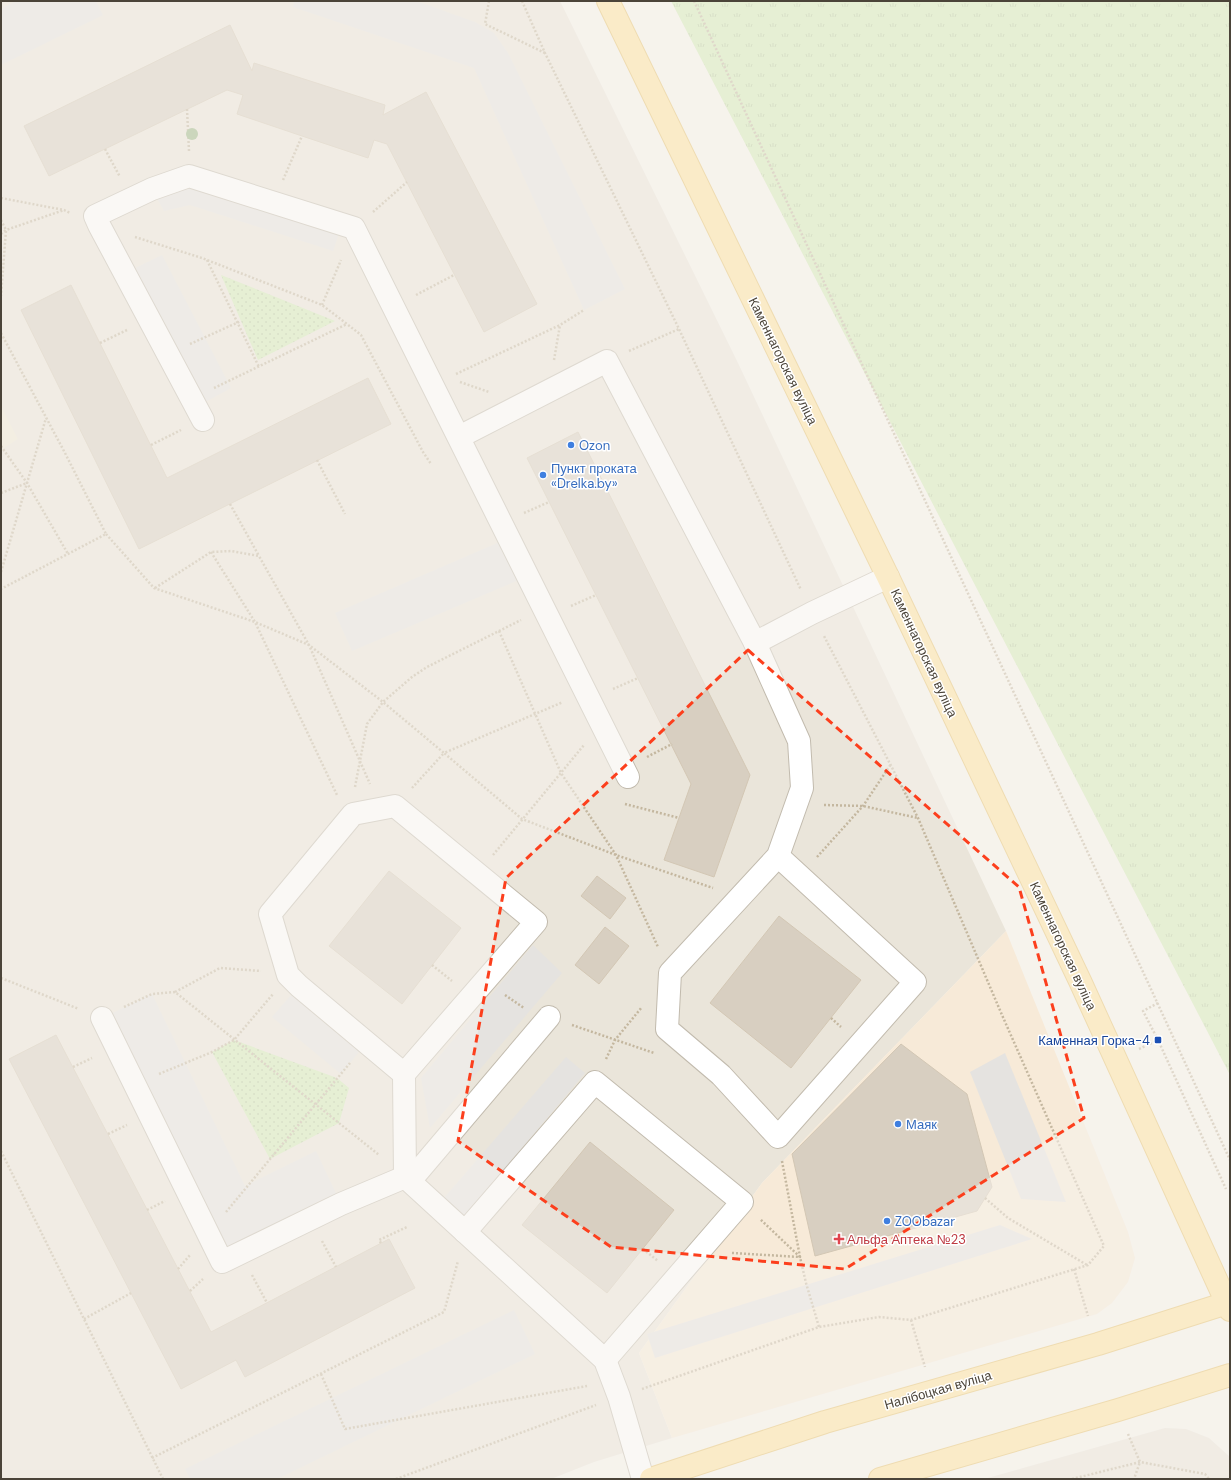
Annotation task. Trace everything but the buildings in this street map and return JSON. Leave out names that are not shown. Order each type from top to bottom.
[{"type":"main road","name":"Каменнагорская вуліца","points":[[608,1],[888,578],[1080,981],[1229,1305]]},
{"type":"main road","name":"Налібоцкая вуліца","points":[[651,1479],[824,1422],[1229,1305]]},
{"type":"main road","points":[[880,1479],[1118,1410],[1230,1375]]},
{"type":"lane","points":[[203,420],[95,216],[152,189],[190,176],[354,228],[628,777]]},
{"type":"lane","points":[[459,437],[607,361],[755,643],[799,741],[802,788],[778,856],[670,973],[667,1029],[721,1075],[778,1137],[915,982],[778,856]]},
{"type":"lane","points":[[755,643],[812,613],[888,578]]},
{"type":"lane","points":[[404,1074],[299,986],[288,975],[270,914],[353,814],[388,807],[478,874],[536,922],[404,1074],[408,1179],[606,1360],[619,1397],[643,1479]]},
{"type":"lane","points":[[102,1018],[222,1262],[341,1204],[408,1179],[549,1017]]},
{"type":"lane","points":[[466,1232],[595,1082],[742,1202],[698,1251],[606,1360]]},
{"type":"path","points":[[489,1],[485,24],[545,53]]},
{"type":"path","points":[[694,1],[1230,1160]]},
{"type":"path","points":[[187,109],[190,176]]},
{"type":"path","points":[[273,203],[302,136]]},
{"type":"path","points":[[105,149],[115,168]]},
{"type":"path","points":[[322,305],[354,228],[407,182]]},
{"type":"path","points":[[1,198],[64,210],[99,225],[207,260],[322,305],[361,335],[423,452],[431,464]]},
{"type":"path","points":[[1,234],[6,230],[64,210]]},
{"type":"path","points":[[1,220],[6,230],[1,296]]},
{"type":"path","points":[[207,260],[239,321],[259,367]]},
{"type":"path","points":[[394,307],[454,275]]},
{"type":"path","points":[[455,375],[560,325],[584,310]]},
{"type":"path","points":[[168,355],[239,321]]},
{"type":"path","points":[[192,398],[347,324]]},
{"type":"path","points":[[607,361],[679,329]]},
{"type":"path","points":[[1,333],[106,534],[154,588],[255,622],[309,645],[382,702],[522,819],[616,855],[740,897]]},
{"type":"path","points":[[456,381],[524,404]]},
{"type":"path","points":[[1,572],[46,418]]},
{"type":"path","points":[[150,445],[203,420]]},
{"type":"path","points":[[1,446],[27,483],[68,554]]},
{"type":"path","points":[[318,460],[345,514]]},
{"type":"path","points":[[1,493],[27,483]]},
{"type":"path","points":[[230,504],[309,645],[360,765],[388,807],[444,753],[585,692]]},
{"type":"path","points":[[1,589],[106,534]]},
{"type":"path","points":[[154,588],[211,552],[232,551],[259,556]]},
{"type":"path","points":[[211,552],[255,622],[348,819]]},
{"type":"path","points":[[348,819],[367,724],[382,702],[412,677],[427,667],[544,609]]},
{"type":"path","points":[[499,630],[561,773],[616,855],[670,973]]},
{"type":"path","points":[[478,874],[601,723]]},
{"type":"path","points":[[800,876],[864,806],[891,764]]},
{"type":"path","points":[[802,788],[820,805],[864,806],[918,818]]},
{"type":"path","points":[[624,803],[679,818]]},
{"type":"path","points":[[1,978],[102,1018],[152,994],[176,992],[220,968],[267,971],[288,975],[234,1040],[212,1052],[135,1084]]},
{"type":"path","points":[[485,981],[522,1008],[660,1055]]},
{"type":"path","points":[[176,992],[408,1179]]},
{"type":"path","points":[[1158,1003],[1143,1011],[1226,1189]]},
{"type":"path","points":[[595,1082],[615,1040],[645,1004]]},
{"type":"path","points":[[178,1269],[367,1042]]},
{"type":"path","points":[[778,1137],[800,1257],[819,1327],[878,1317],[911,1320],[1074,1269],[1088,1266],[1104,1246]]},
{"type":"path","points":[[1,1152],[163,1479]]},
{"type":"path","points":[[985,1198],[1008,1218],[1088,1266]]},
{"type":"path","points":[[742,1202],[800,1257]]},
{"type":"path","points":[[381,1244],[380,1240],[407,1227]]},
{"type":"path","points":[[152,1458],[444,1312],[466,1232]]},
{"type":"path","points":[[698,1251],[800,1257]]},
{"type":"path","points":[[241,1253],[267,1303]]},
{"type":"path","points":[[1074,1269],[1088,1316]]},
{"type":"path","points":[[84,1319],[131,1294]]},
{"type":"path","points":[[911,1320],[932,1392]]},
{"type":"path","points":[[321,1374],[345,1429],[587,1386],[619,1397]]},
{"type":"path","points":[[1128,1434],[1140,1462],[1134,1479]]},
{"type":"path","points":[[1072,1479],[1140,1462],[1205,1474],[1209,1479]]},
{"type":"highlighted area","points":[[748,650],[1019,887],[1084,1118],[845,1269],[611,1247],[458,1141],[506,878]]},
{"type":"shaded area","points":[[1,1],[560,1],[738,363],[1006,931],[762,1183],[639,1353],[672,1438],[594,1462],[551,1479],[1,1479]]},
{"type":"shaded area","points":[[16,1],[96,1],[103,15],[1,65],[1,9]]},
{"type":"shaded area","points":[[294,1],[416,1],[475,22],[494,33],[508,53],[625,289],[584,310],[474,68],[293,7]]},
{"type":"shaded area","points":[[189,176],[342,225],[333,251],[190,205],[164,211],[152,189]]},
{"type":"shaded area","points":[[162,255],[231,388],[198,406],[123,274]]},
{"type":"shaded area","points":[[1,406],[18,439],[1,450]]},
{"type":"shaded area","points":[[509,538],[528,576],[352,651],[335,613]]},
{"type":"shaded area","points":[[1006,931],[1128,1232],[1135,1258],[1128,1282],[1112,1303],[1097,1314],[672,1438],[639,1353],[762,1183]]},
{"type":"shaded area","points":[[533,945],[562,973],[430,1128],[421,1078]]},
{"type":"shaded area","points":[[299,986],[367,1042],[341,1074],[272,1017]]},
{"type":"shaded area","points":[[152,994],[245,1186],[316,1151],[341,1204],[222,1262],[102,1018]]},
{"type":"shaded area","points":[[1005,1053],[1066,1202],[1021,1199],[970,1072]]},
{"type":"shaded area","points":[[566,1057],[585,1073],[464,1217],[444,1198]]},
{"type":"shaded area","points":[[1000,1225],[1032,1239],[655,1358],[647,1334]]},
{"type":"shaded area","points":[[514,1310],[535,1354],[277,1479],[190,1479],[185,1469]]},
{"type":"shaded area","points":[[1165,1428],[1186,1429],[1209,1438],[1230,1457],[1230,1479],[984,1479]]},
{"type":"green space","points":[[671,1],[1230,1],[1230,1075]]},
{"type":"green space","points":[[221,275],[335,321],[258,360]]},
{"type":"green space","points":[[234,1040],[337,1078],[349,1088],[339,1123],[270,1159],[212,1052]]},
{"type":"place","name":"Ozon","points":[[571,445]]},
{"type":"place","name":"Пункт проката «Drelka.by»","points":[[543,475]]},
{"type":"place","name":"Каменная Горка-4","points":[[1158,1040]]},
{"type":"place","name":"Маяк","points":[[898,1124]]},
{"type":"place","name":"ZOObazar","points":[[887,1221]]},
{"type":"place","name":"Альфа Аптека №23","points":[[839,1239]]}]
